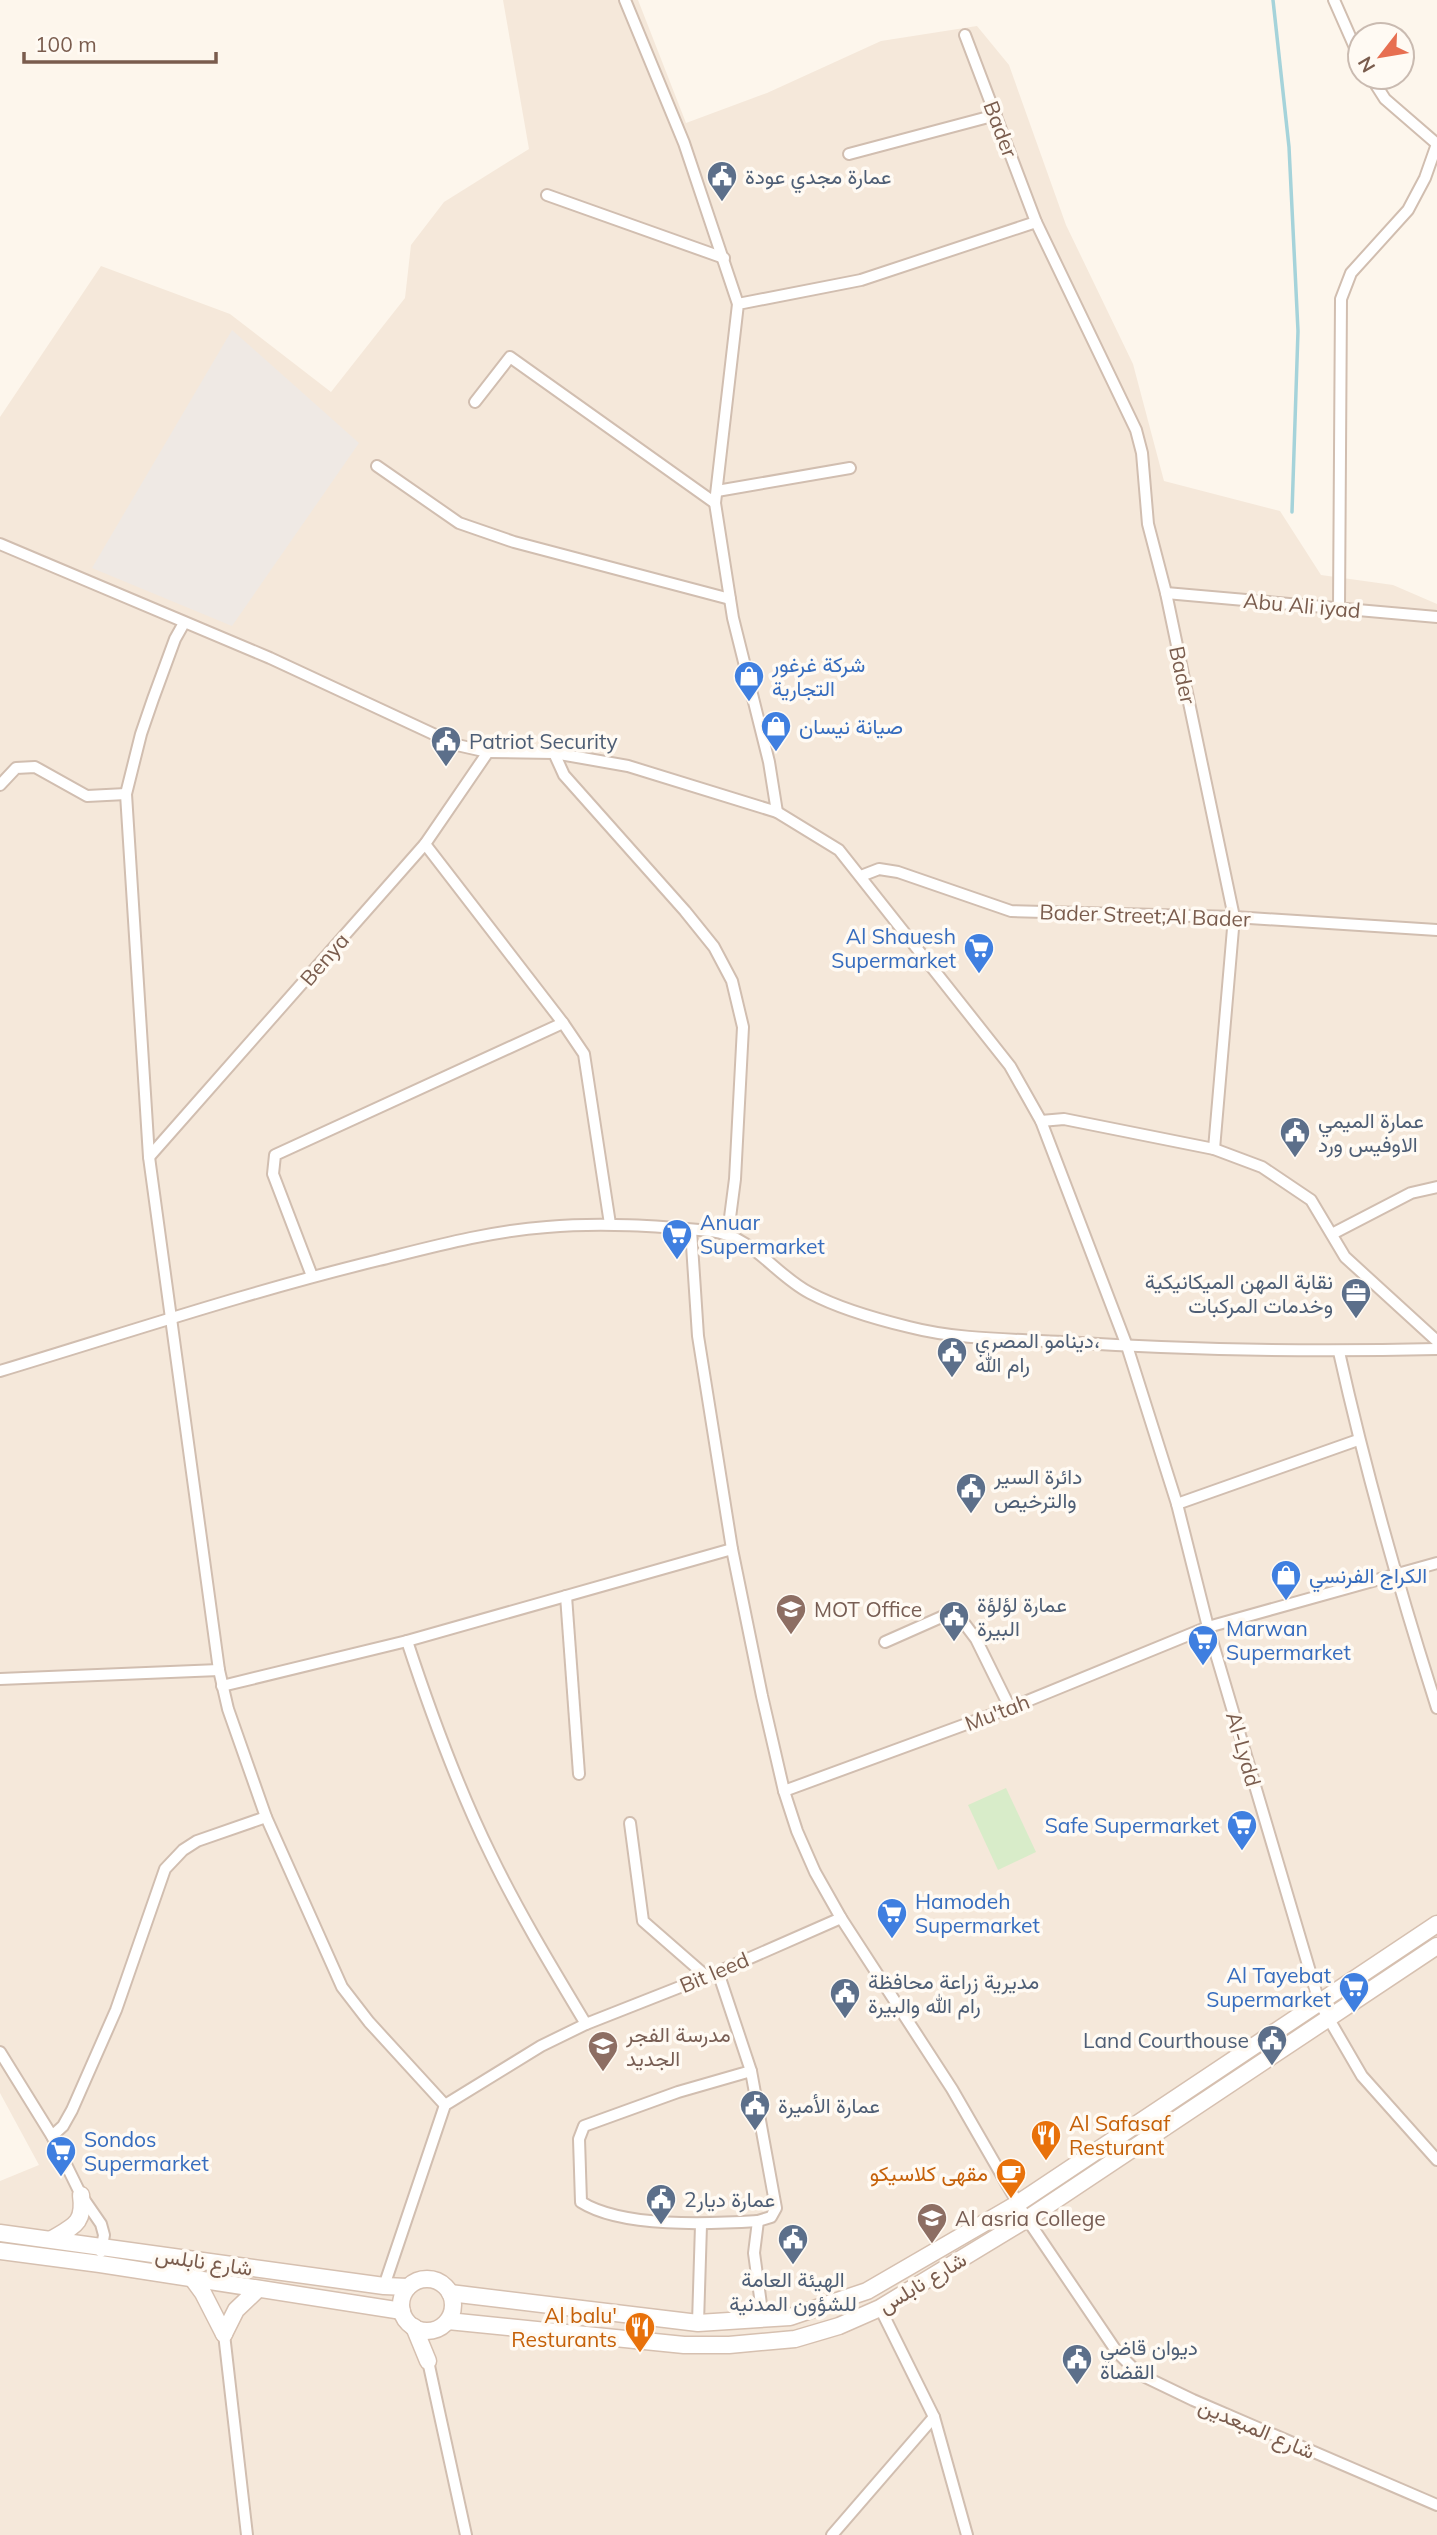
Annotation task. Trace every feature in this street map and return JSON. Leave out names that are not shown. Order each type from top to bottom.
[{"type":"main road","name":"شارع نابلس","points":[[450,2293],[698,2323],[790,2317],[867,2291],[1017,2204],[1437,1924]]},
{"type":"main road","name":"شارع نابلس","points":[[443,2324],[684,2345],[729,2345],[795,2339],[839,2326],[880,2308],[1027,2219],[1437,1946]]},
{"type":"main road","points":[[52,2239],[73,2227],[81,2217],[81,2195]]},
{"type":"main road","name":"شارع نابلس","points":[[0,2233],[52,2239],[101,2256],[192,2278],[402,2311]]},
{"type":"main road","name":"شارع نابلس","points":[[0,2251],[101,2256],[408,2287]]},
{"type":"main road","points":[[192,2278],[203,2293],[224,2334]]},
{"type":"main road","points":[[428,2361],[453,2307],[450,2293],[446,2286],[431,2279],[415,2282],[408,2287],[402,2298],[402,2311],[409,2323],[426,2331],[443,2324]]},
{"type":"main road","points":[[224,2334],[236,2310],[257,2290]]},
{"type":"main road","points":[[414,2327],[428,2361]]},
{"type":"street","points":[[625,0],[684,143],[738,304],[716,497],[730,599],[769,762],[777,812]]},
{"type":"street","points":[[1334,0],[1346,27]]},
{"type":"street","name":"Bader","points":[[965,35],[1037,222],[1136,430],[1142,453],[1147,524],[1166,593],[1234,917],[1214,1149]]},
{"type":"street","points":[[1339,608],[1341,299],[1351,274],[1408,210],[1425,178],[1437,144],[1385,99],[1380,91]]},
{"type":"street","points":[[849,154],[996,115]]},
{"type":"street","points":[[547,194],[724,258]]},
{"type":"street","points":[[738,304],[862,279],[1037,222]]},
{"type":"street","points":[[475,402],[510,357],[716,497],[850,468]]},
{"type":"street","points":[[377,466],[459,523],[514,542],[730,599]]},
{"type":"street","name":"Al-Lydd","points":[[0,544],[330,685],[457,745],[488,752],[554,753],[628,766],[777,812],[839,850],[1010,1066],[1041,1121],[1127,1346],[1177,1504],[1208,1627],[1319,2002],[1362,2076],[1437,2160]]},
{"type":"street","name":"Abu Ali iyad","points":[[1166,593],[1437,617]]},
{"type":"street","points":[[184,623],[175,639],[141,734],[127,793],[149,1157],[222,1686],[266,1817],[342,1987],[369,2022],[445,2105],[384,2286]]},
{"type":"street","name":"Benya","points":[[149,1157],[425,844],[488,752]]},
{"type":"street","points":[[554,753],[564,775],[714,947],[732,981],[743,1027],[735,1179],[728,1233]]},
{"type":"street","points":[[0,785],[16,768],[35,767],[88,796],[127,793]]},
{"type":"street","points":[[425,844],[584,1054],[610,1224]]},
{"type":"street","name":"Bader Street;Al Bader","points":[[861,876],[879,869],[898,872],[1011,911],[1234,917],[1437,930]]},
{"type":"street","points":[[312,1276],[273,1174],[275,1156],[563,1023]]},
{"type":"street","points":[[1041,1121],[1064,1119],[1214,1149],[1262,1167],[1311,1200],[1345,1257],[1437,1341]]},
{"type":"street","points":[[1332,1234],[1411,1193],[1437,1187]]},
{"type":"street","points":[[0,1371],[312,1276],[491,1233],[610,1224],[728,1233],[748,1244],[809,1293],[866,1316],[914,1329],[965,1336],[1127,1346],[1339,1352],[1437,1349]]},
{"type":"street","name":"شارع المبعدين","points":[[691,1230],[698,1336],[732,1549],[762,1696],[784,1791],[797,1831],[810,1862],[841,1918],[946,2078],[1017,2204],[1117,2352],[1139,2374],[1437,2505]]},
{"type":"street","points":[[1339,1352],[1358,1440],[1394,1574],[1437,1707]]},
{"type":"street","points":[[1177,1504],[1358,1440]]},
{"type":"street","points":[[222,1686],[407,1641],[732,1549]]},
{"type":"street","name":"Mu'tah","points":[[784,1791],[1010,1708],[1208,1627],[1437,1563]]},
{"type":"street","points":[[566,1596],[579,1774]]},
{"type":"street","points":[[885,1642],[955,1611],[976,1639],[1010,1708]]},
{"type":"street","points":[[407,1641],[431,1714],[491,1856],[586,2024]]},
{"type":"street","points":[[0,1679],[219,1670]]},
{"type":"street","points":[[52,2136],[63,2126],[72,2110],[116,2010],[165,1869],[173,1859],[197,1841],[266,1817]]},
{"type":"street","points":[[630,1823],[643,1921],[706,1976]]},
{"type":"street","name":"Bit leed","points":[[445,2105],[541,2046],[586,2024],[718,1972],[841,1918]]},
{"type":"street","points":[[718,1972],[751,2071],[776,2208],[771,2217],[758,2221],[701,2225],[620,2216],[596,2211],[581,2202],[579,2139],[584,2126],[678,2092],[751,2071]]},
{"type":"street","points":[[0,2052],[52,2136],[81,2195],[101,2224],[104,2235],[101,2256]]},
{"type":"street","points":[[758,2221],[754,2253],[763,2319]]},
{"type":"street","points":[[698,2323],[701,2225]]},
{"type":"street","points":[[880,2308],[934,2417],[967,2535]]},
{"type":"street","points":[[224,2334],[247,2535]]},
{"type":"street","points":[[428,2361],[466,2535]]},
{"type":"street","points":[[832,2535],[934,2417]]},
{"type":"shaded area","points":[[503,0],[638,0],[686,123],[767,93],[881,41],[977,26],[1009,65],[1066,225],[1133,364],[1164,481],[1280,511],[1321,575],[1393,585],[1437,604],[1437,2535],[0,2535],[0,2181],[39,2165],[0,2093],[0,417],[101,266],[230,314],[331,392],[405,298],[411,245],[444,202],[529,149]]},
{"type":"shaded area","points":[[232,330],[359,443],[232,626],[92,568]]},
{"type":"green space","points":[[1006,1788],[1036,1852],[998,1870],[968,1805]]},
{"type":"waterway","points":[[1273,0],[1289,147],[1298,331],[1292,512]]},
{"type":"place","name":"عمارة مجدي عودة","points":[[722,203]]},
{"type":"place","name":"شركة غرغور التجارية","points":[[749,703]]},
{"type":"place","name":"صيانة نيسان","points":[[776,753]]},
{"type":"place","name":"Patriot Security","points":[[446,768]]},
{"type":"place","name":"Al Shauesh Supermarket","points":[[979,975]]},
{"type":"place","name":"عمارة الميمي الاوفيس ورد","points":[[1295,1159]]},
{"type":"place","name":"Anuar Supermarket","points":[[677,1261]]},
{"type":"place","name":"نقابة المهن الميكانيكية وخدمات المركبات","points":[[1356,1320]]},
{"type":"place","name":"دينامو المصري، رام الله","points":[[952,1379]]},
{"type":"place","name":"دائرة السير والترخيص","points":[[971,1515]]},
{"type":"place","name":"الكراج الفرنسي","points":[[1286,1602]]},
{"type":"place","name":"MOT Office","points":[[791,1636]]},
{"type":"place","name":"عمارة لؤلؤة البيرة","points":[[954,1643]]},
{"type":"place","name":"Marwan Supermarket","points":[[1203,1667]]},
{"type":"place","name":"Safe Supermarket","points":[[1242,1852]]},
{"type":"place","name":"Hamodeh Supermarket","points":[[892,1940]]},
{"type":"place","name":"Al Tayebat Supermarket","points":[[1354,2014]]},
{"type":"place","name":"مديرية زراعة محافظة رام الله والبيرة","points":[[845,2020]]},
{"type":"place","name":"Land Courthouse","points":[[1272,2067]]},
{"type":"place","name":"مدرسة الفجر الجديد","points":[[603,2073]]},
{"type":"place","name":"عمارة الأميرة","points":[[755,2132]]},
{"type":"place","name":"Al Safasaf Resturant","points":[[1046,2162]]},
{"type":"place","name":"Sondos Supermarket","points":[[61,2178]]},
{"type":"place","name":"مقهی كلاسيكو","points":[[1011,2200]]},
{"type":"place","name":"عمارة ديار2","points":[[661,2226]]},
{"type":"place","name":"Al asria College","points":[[932,2245]]},
{"type":"place","name":"الهيئة العامة للشؤون المدنية","points":[[793,2266]]},
{"type":"place","name":"Al balu' Resturants","points":[[640,2354]]},
{"type":"place","name":"ديوان قاضي القضاة","points":[[1077,2386]]}]
